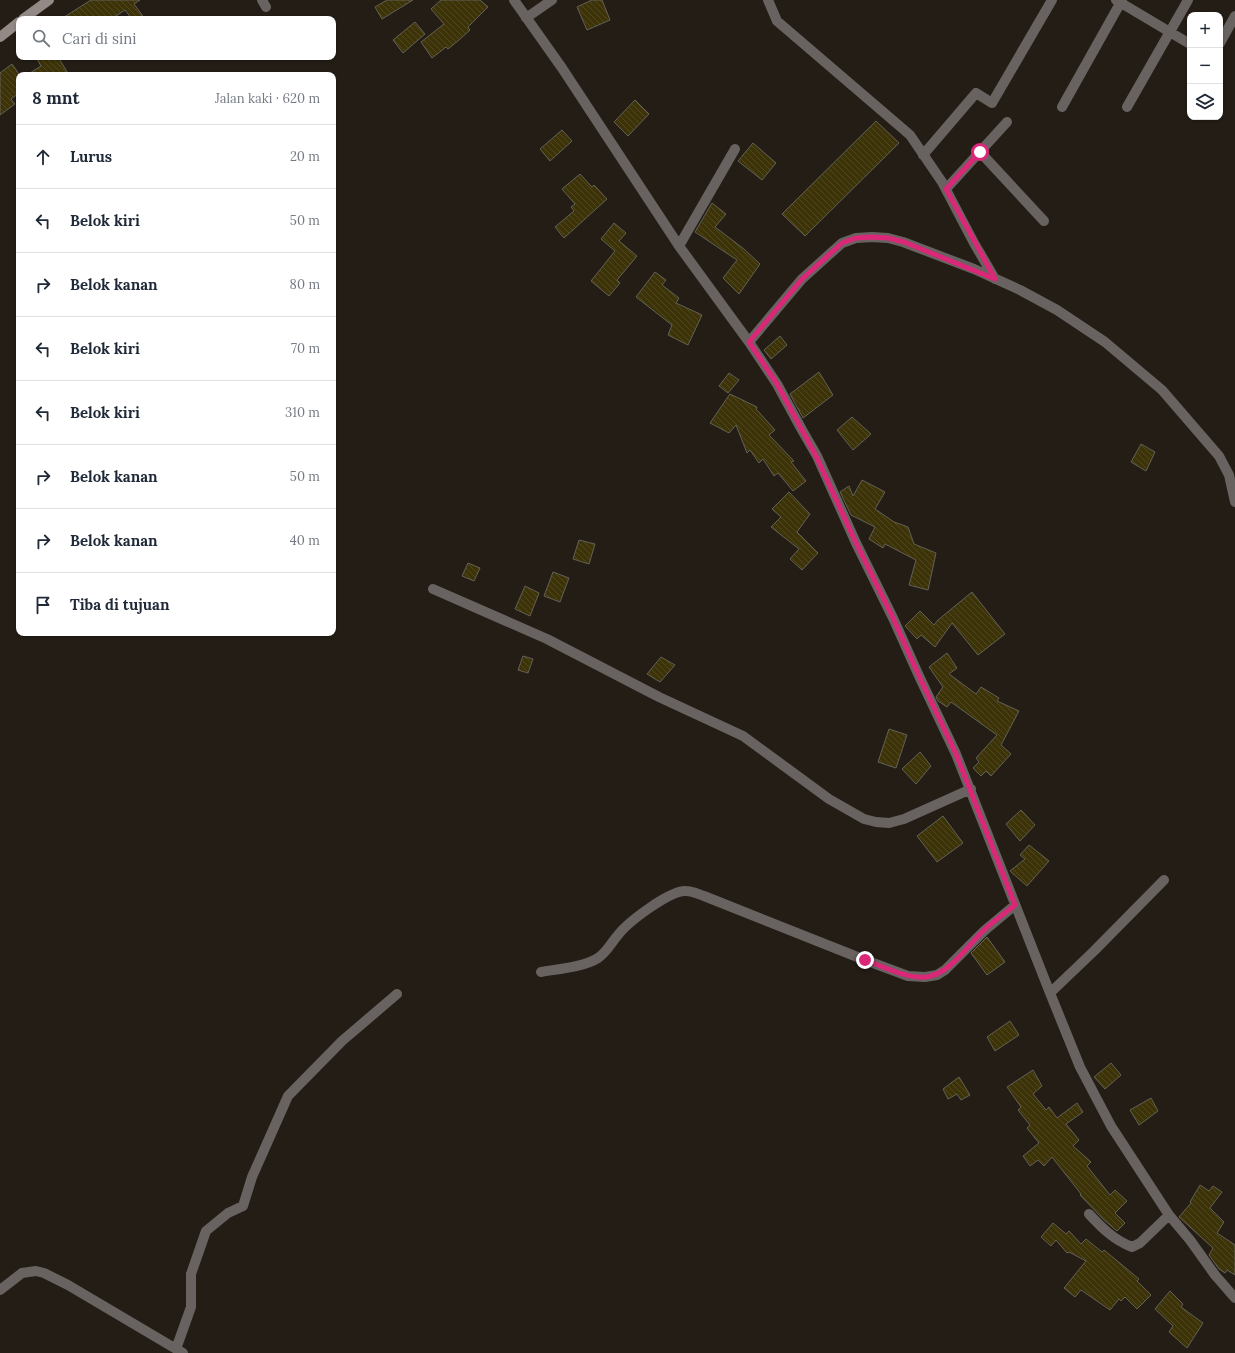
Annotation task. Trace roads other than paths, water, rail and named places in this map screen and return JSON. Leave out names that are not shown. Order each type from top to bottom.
[{"type":"street","points":[[27,16],[49,0]]},
{"type":"street","points":[[514,0],[558,62],[679,246],[749,342],[777,384],[816,456],[956,754],[1080,1067],[1112,1126],[1169,1215],[1190,1240],[1215,1275],[1235,1298]]},
{"type":"street","points":[[526,18],[552,0]]},
{"type":"street","points":[[768,0],[777,21],[910,135],[946,189],[995,279]]},
{"type":"street","points":[[923,155],[976,93],[992,103],[1052,0]]},
{"type":"street","points":[[1127,107],[1188,0]]},
{"type":"street","points":[[1062,107],[1119,1],[1187,42]]},
{"type":"street","points":[[1223,38],[1235,16]]},
{"type":"street","points":[[0,37],[16,24]]},
{"type":"street","points":[[946,189],[1007,122]]},
{"type":"street","points":[[679,246],[735,148]]},
{"type":"street","points":[[980,152],[1044,221]]},
{"type":"street","points":[[749,342],[802,279],[842,243],[850,239],[872,237],[888,238],[904,242],[1020,290],[1057,310],[1105,342],[1162,390],[1219,456],[1229,475],[1235,502]]},
{"type":"street","points":[[433,589],[547,639],[659,697],[743,736],[829,799],[864,819],[889,823],[904,819],[971,789]]},
{"type":"street","points":[[1050,993],[1164,880]]},
{"type":"street","points":[[541,972],[595,960],[607,950],[618,934],[647,910],[667,896],[678,891],[686,890],[692,892],[908,976],[926,977],[936,975],[945,970],[984,931],[1015,905]]},
{"type":"street","points":[[0,1290],[22,1273],[36,1271],[44,1273],[68,1285],[179,1351],[191,1308],[191,1274],[206,1231],[228,1213],[243,1206],[252,1177],[288,1096],[342,1041],[397,994]]},
{"type":"street","points":[[1089,1214],[1102,1228],[1119,1241],[1132,1246],[1140,1243],[1169,1215]]}]
